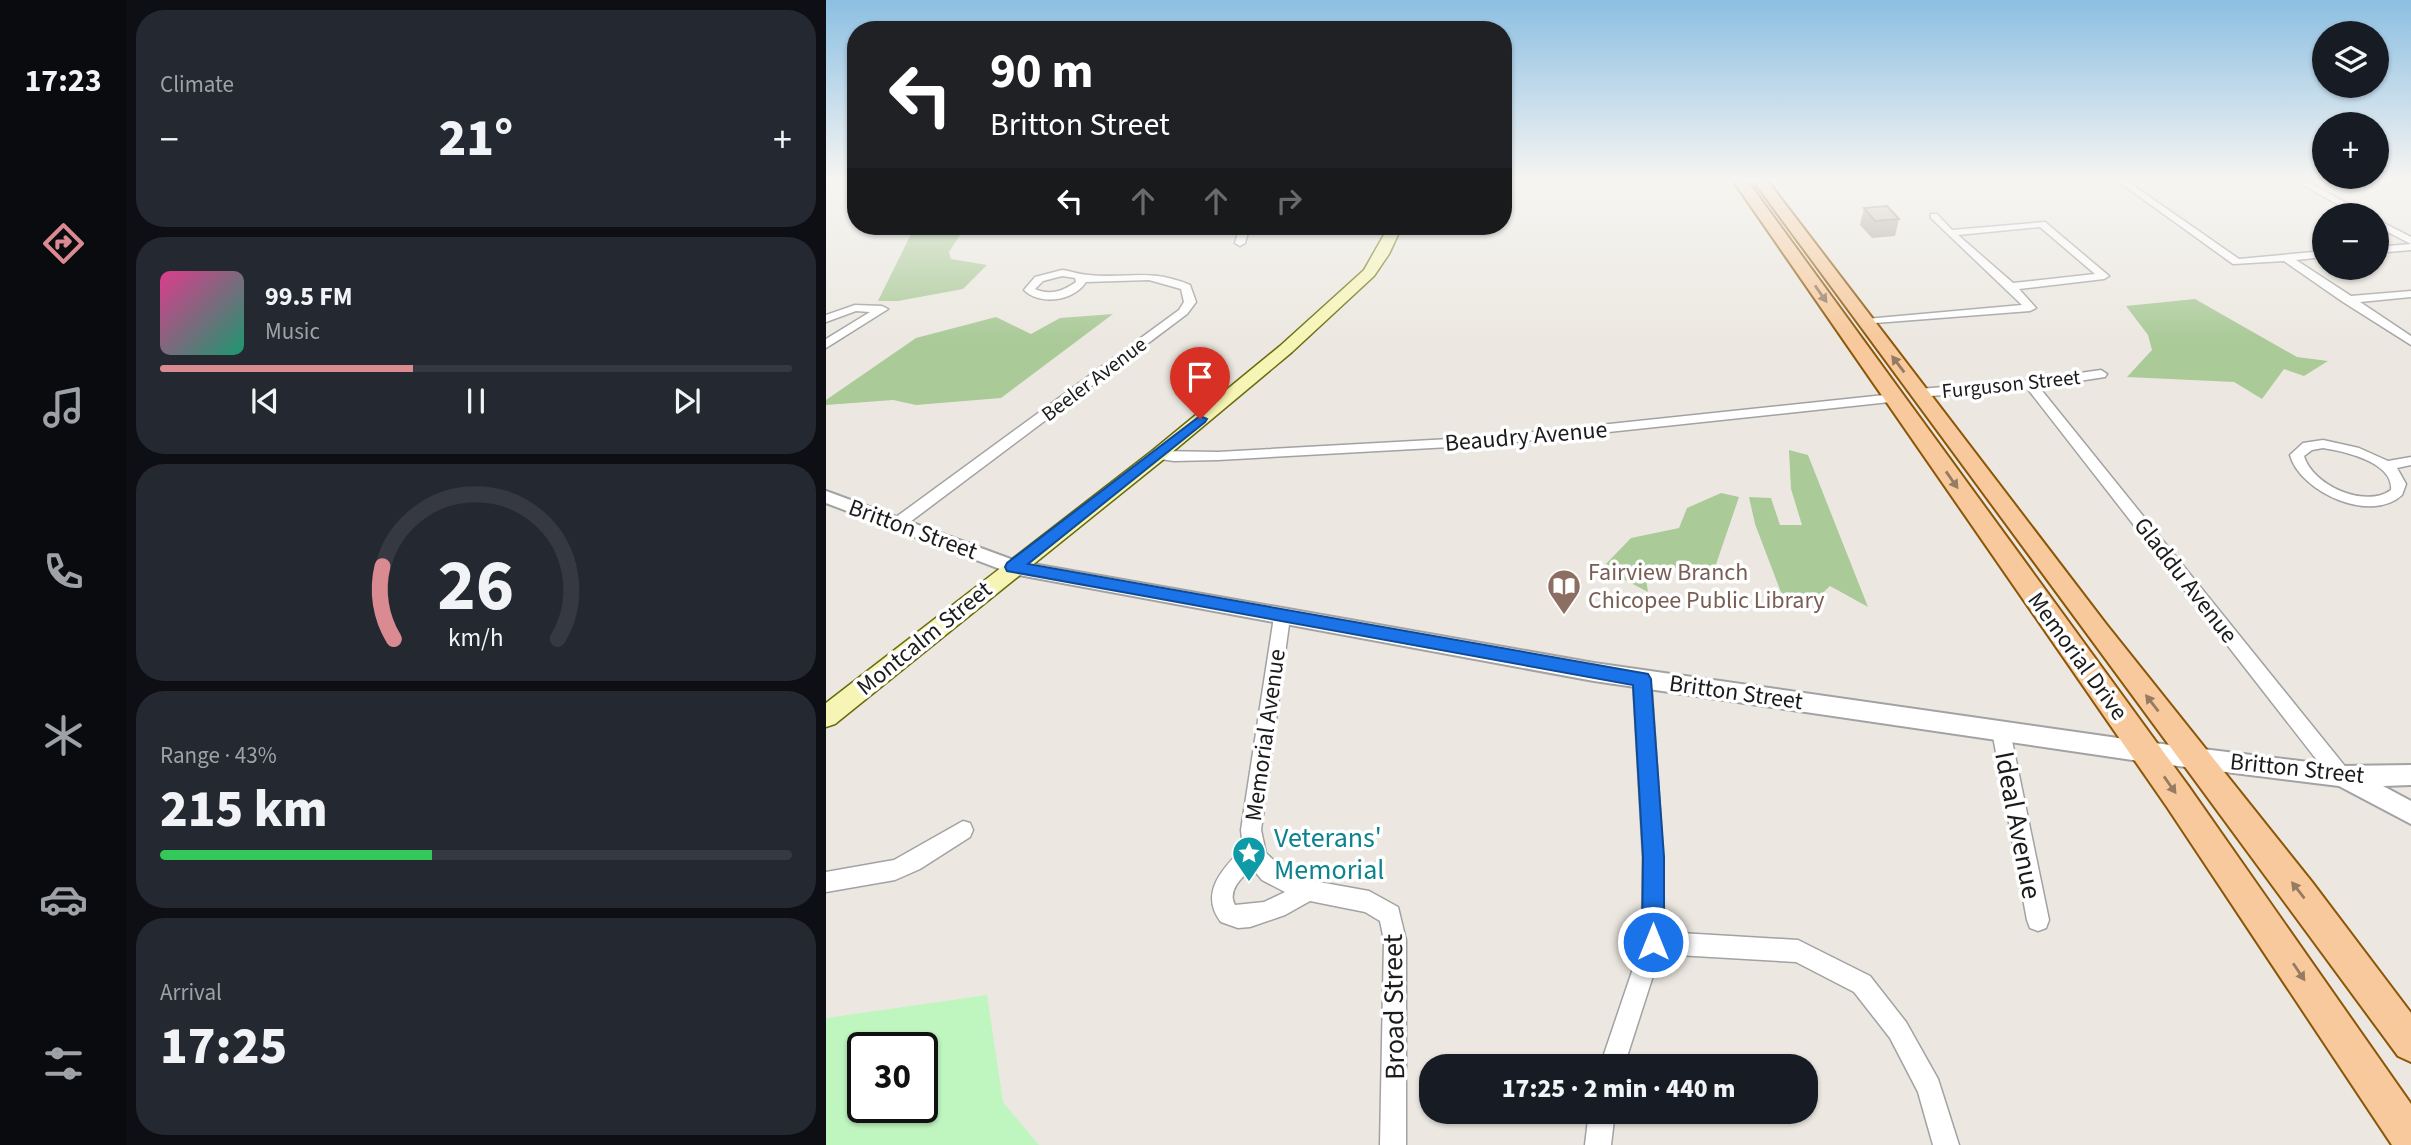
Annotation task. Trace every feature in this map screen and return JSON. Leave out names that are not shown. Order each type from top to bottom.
[{"type":"main road","name":"Memorial Drive","points":[[1780,232],[2308,903],[2411,1043]]},
{"type":"main road","name":"Memorial Drive","points":[[1799,232],[1866,321],[1907,396],[2146,752],[2411,1138]]},
{"type":"main road","name":"Montcalm Street","points":[[826,717],[1158,455],[1286,349],[1342,299],[1376,264],[1390,235]]},
{"type":"street","points":[[1950,233],[1956,232]]},
{"type":"street","points":[[2011,287],[2104,276],[2052,232]]},
{"type":"street","points":[[2195,232],[2237,262],[2312,255]]},
{"type":"street","points":[[2395,232],[2411,241]]},
{"type":"street","points":[[1866,321],[2030,308],[2011,287],[1950,233]]},
{"type":"street","points":[[1240,243],[1242,235]]},
{"type":"street","points":[[2389,249],[2411,247]]},
{"type":"street","points":[[2285,257],[2411,341]]},
{"type":"street","name":"Beeler Avenue","points":[[897,524],[1124,357],[1183,312],[1190,302],[1186,287],[1170,280],[1123,277],[1082,279]]},
{"type":"street","points":[[2347,300],[2411,294]]},
{"type":"street","points":[[826,319],[855,308],[882,309],[827,341]]},
{"type":"street","name":"Furguson Street","points":[[1907,396],[2101,374]]},
{"type":"street","name":"Gladdu Avenue","points":[[2031,384],[2341,776]]},
{"type":"street","name":"Beaudry Avenue","points":[[1158,455],[1218,456],[1486,441],[1907,396]]},
{"type":"street","points":[[2386,466],[2398,483],[2397,492],[2380,500],[2362,500],[2332,491],[2314,482],[2298,465],[2297,455],[2308,446],[2332,445],[2361,452],[2386,466],[2411,461]]},
{"type":"street","name":"Britton Street","points":[[826,497],[1013,567],[1282,617],[1642,679],[2146,752],[2341,776],[2411,775]]},
{"type":"street","name":"Memorial Avenue","points":[[1282,617],[1251,830],[1258,861],[1279,881],[1308,890]]},
{"type":"street","points":[[1616,1054],[1653,942],[1653,857],[1642,679]]},
{"type":"street","name":"Ideal Avenue","points":[[2001,731],[2038,920]]},
{"type":"street","points":[[2341,776],[2411,813]]},
{"type":"street","points":[[826,882],[895,870],[913,862],[963,830]]},
{"type":"street","name":"Memorial Avenue","points":[[1254,852],[1227,881],[1221,901],[1224,911],[1243,917],[1266,912],[1308,890]]},
{"type":"street","name":"Broad Street","points":[[1308,890],[1369,902],[1390,915],[1395,940],[1393,1145]]},
{"type":"street","points":[[1653,942],[1798,951],[1862,984],[1898,1030],[1929,1088],[1946,1145]]},
{"type":"street","points":[[1598,1145],[1600,1124]]},
{"type":"green space","points":[[911,235],[960,235],[949,252],[951,259],[987,265],[963,289],[898,301],[878,301]]},
{"type":"green space","points":[[2195,299],[2297,357],[2328,361],[2304,376],[2284,369],[2262,399],[2234,382],[2127,377],[2152,350],[2148,335],[2126,306]]},
{"type":"green space","points":[[1113,314],[1001,398],[916,405],[893,400],[826,405],[826,400],[916,338],[996,317],[1031,334],[1060,318]]},
{"type":"green space","points":[[1789,450],[1808,455],[1868,607],[1830,586],[1812,603],[1787,608],[1755,524],[1749,497],[1771,498],[1780,525],[1802,525],[1791,489]]},
{"type":"green space","points":[[1721,493],[1739,497],[1710,582],[1682,568],[1644,567],[1648,592],[1602,568],[1631,538],[1679,528],[1687,508]]},
{"type":"green space","points":[[987,995],[1003,1102],[1039,1145],[826,1145],[826,1018]]},
{"type":"place","name":"Fairview Branch Chicopee Public Library","points":[[1564,616]]},
{"type":"place","name":"Veterans' Memorial","points":[[1249,883]]},
{"type":"route","points":[[1200,419],[1158,455],[1013,567],[1642,679],[1653,857],[1653,942]]}]
